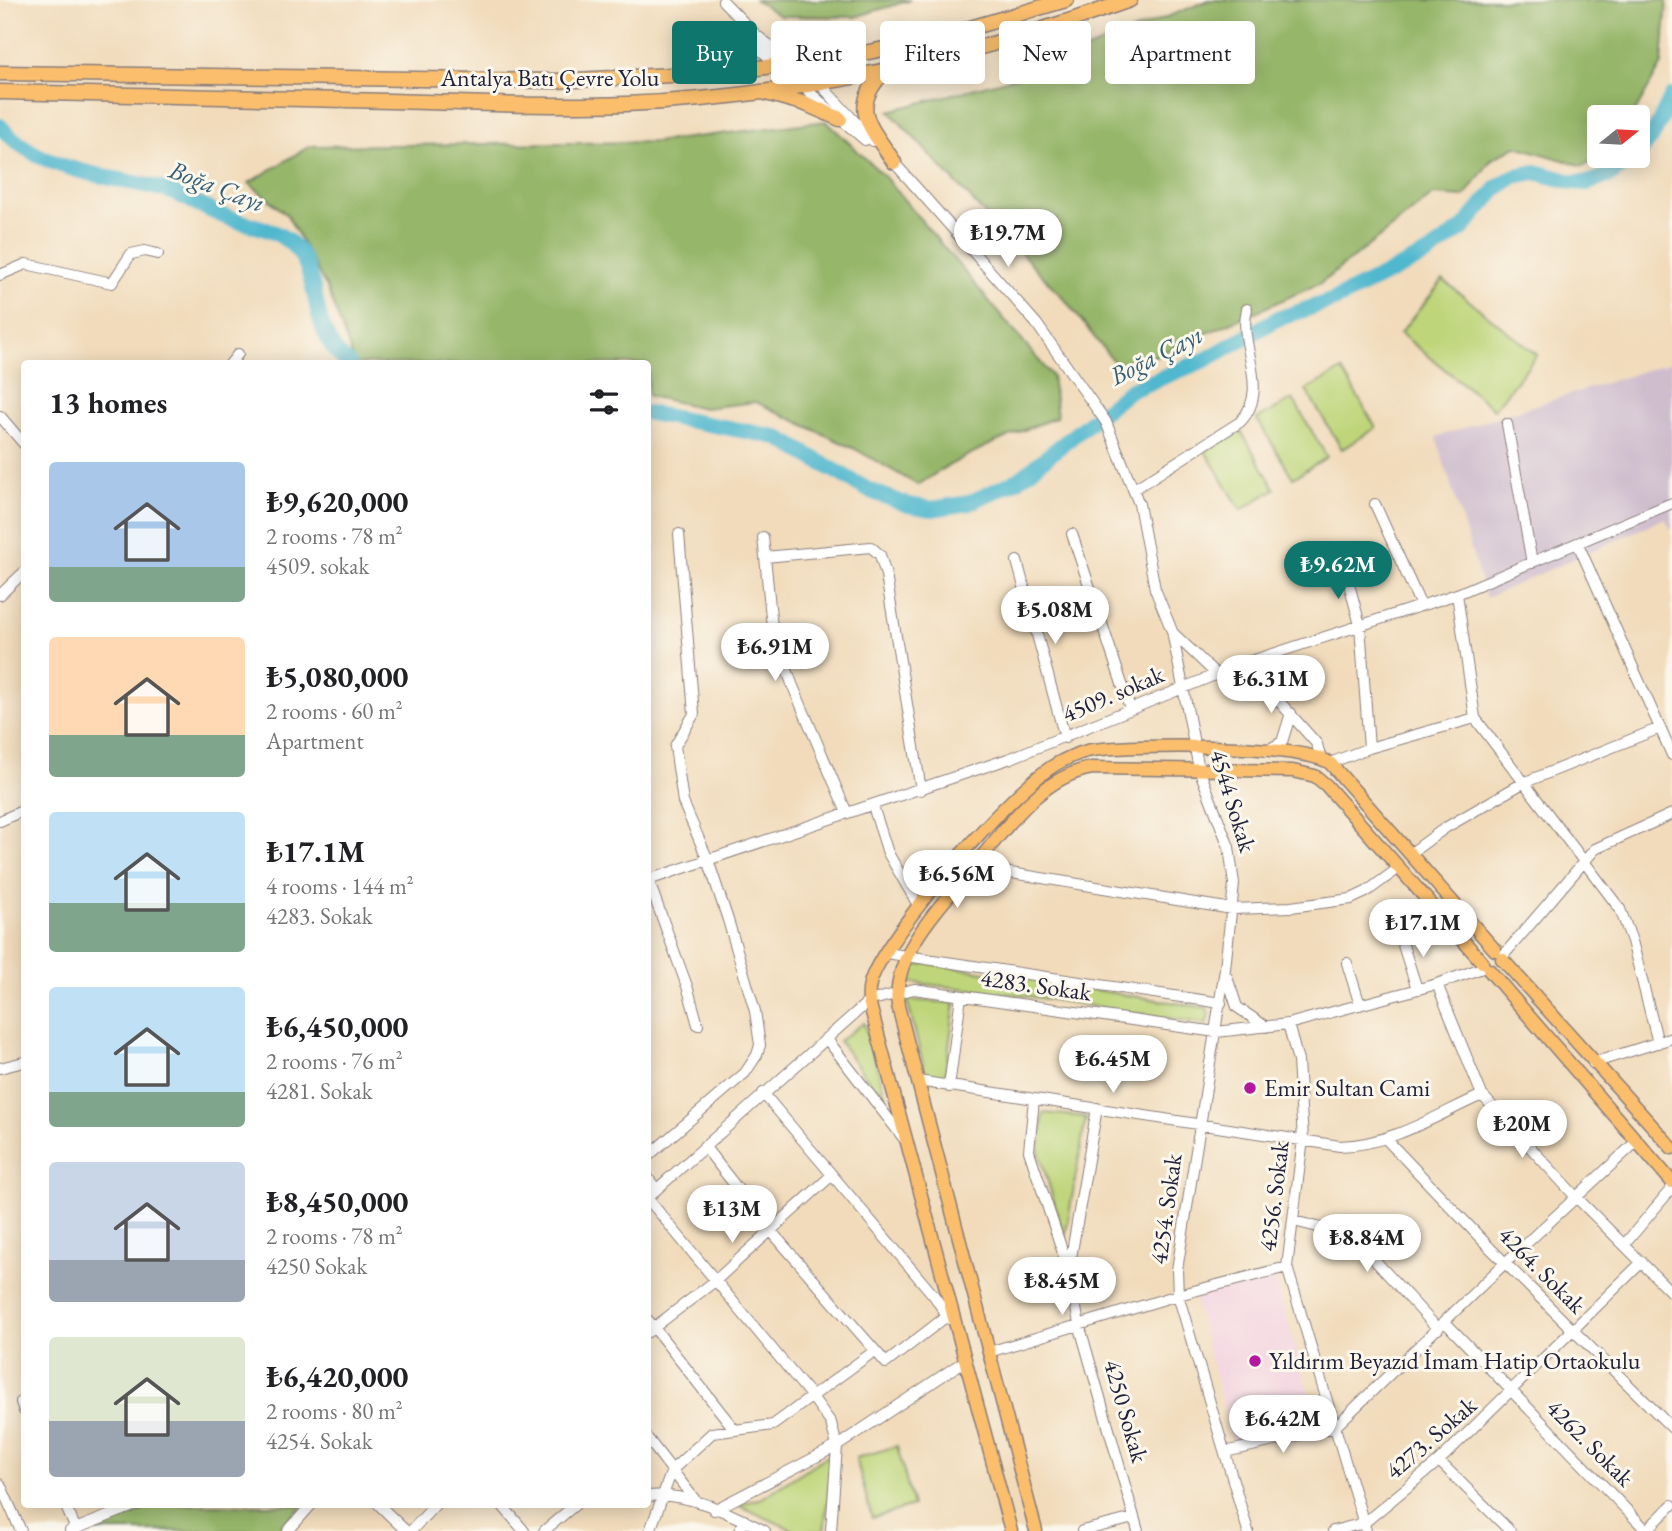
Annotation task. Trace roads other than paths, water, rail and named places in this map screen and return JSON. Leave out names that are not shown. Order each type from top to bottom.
[{"type":"highway","name":"Antalya Batı Çevre Yolu","points":[[866,51],[933,39],[1066,0]]},
{"type":"highway","name":"Antalya Batı Çevre Yolu","points":[[985,45],[1041,30],[1129,0]]},
{"type":"highway","name":"Antalya Batı Çevre Yolu","points":[[0,73],[556,81],[672,75]]},
{"type":"highway","points":[[880,76],[873,83],[863,108],[866,121],[894,162]]},
{"type":"highway","name":"Antalya Batı Çevre Yolu","points":[[0,92],[626,104],[811,84]]},
{"type":"highway","points":[[758,91],[806,104],[840,119]]},
{"type":"main road","points":[[1012,1531],[869,1001],[874,974],[918,905],[1041,772],[1084,752],[1111,748],[1266,751],[1325,760],[1411,853],[1593,1063],[1672,1148]]},
{"type":"main road","points":[[1036,1531],[896,992],[909,955],[931,914],[1020,811],[1055,782],[1075,771],[1091,768],[1199,769],[1293,771],[1314,776],[1326,785],[1672,1182]]},
{"type":"main road","points":[[1485,966],[1485,953],[1499,954]]},
{"type":"street","points":[[723,1],[771,49]]},
{"type":"street","points":[[723,1],[732,21]]},
{"type":"street","points":[[811,84],[840,119],[894,162]]},
{"type":"street","points":[[811,84],[894,162],[1036,323],[1106,422],[1134,489],[1155,589],[1172,631],[1216,674]]},
{"type":"street","points":[[0,275],[26,264],[113,283],[131,254],[145,251],[158,254]]},
{"type":"street","points":[[1134,489],[1244,418],[1252,398],[1253,360],[1243,333],[1247,309]]},
{"type":"street","points":[[233,360],[238,354]]},
{"type":"street","points":[[0,416],[21,440]]},
{"type":"street","points":[[1507,424],[1532,563]]},
{"type":"street","points":[[1375,505],[1420,606]]},
{"type":"street","name":"4509. sokak","points":[[651,879],[921,790],[1065,738],[1130,708],[1216,674],[1457,594],[1671,506]]},
{"type":"street","points":[[651,1153],[745,1073],[760,1045],[751,995],[708,860],[684,802],[675,746],[694,714],[679,534]]},
{"type":"street","points":[[1072,534],[1130,708]]},
{"type":"street","points":[[763,537],[772,627],[792,684],[847,813]]},
{"type":"street","points":[[1578,544],[1672,755]]},
{"type":"street","points":[[765,556],[871,547],[880,555],[890,597],[921,790]]},
{"type":"street","points":[[1017,561],[1065,738]]},
{"type":"street","points":[[1345,569],[1360,625],[1369,748]]},
{"type":"street","points":[[0,594],[21,575]]},
{"type":"street","points":[[1457,594],[1475,719],[1620,909],[1632,941],[1658,1043]]},
{"type":"street","name":"4544 Sokak","points":[[1172,631],[1181,688],[1199,769],[1229,847],[1234,884],[1225,969]]},
{"type":"street","points":[[1245,663],[1317,744],[1325,760],[1475,719]]},
{"type":"street","points":[[1266,751],[1282,742],[1291,713]]},
{"type":"street","points":[[1411,853],[1445,828],[1522,783],[1660,728]]},
{"type":"street","points":[[873,806],[888,853],[918,905]]},
{"type":"street","points":[[0,821],[21,811]]},
{"type":"street","points":[[1499,954],[1522,934],[1583,861],[1610,840],[1672,814]]},
{"type":"street","points":[[974,867],[1232,909],[1291,907],[1351,899],[1366,892],[1399,868]]},
{"type":"street","points":[[651,888],[688,989],[698,1025]]},
{"type":"street","points":[[1401,939],[1417,989]]},
{"type":"street","points":[[886,953],[1221,1003]]},
{"type":"street","points":[[1348,963],[1360,1005]]},
{"type":"street","name":"4283. Sokak","points":[[651,1195],[869,1001],[896,992],[914,989],[1216,1032],[1287,1024],[1437,984],[1485,966]]},
{"type":"street","points":[[1225,969],[1230,993],[1237,1006],[1266,1027]]},
{"type":"street","name":"4254. Sokak","points":[[1225,969],[1177,1270],[1178,1295],[1248,1531]]},
{"type":"street","points":[[1437,984],[1482,1095],[1576,1197],[1672,1293]]},
{"type":"street","points":[[949,1087],[961,996]]},
{"type":"street","name":"4256. Sokak","points":[[1287,1024],[1298,1061],[1303,1139],[1287,1267],[1365,1527]]},
{"type":"street","points":[[826,1038],[907,1142]]},
{"type":"street","points":[[1593,1063],[1672,1038]]},
{"type":"street","points":[[0,1068],[21,1063]]},
{"type":"street","points":[[918,1081],[1340,1146],[1360,1146],[1386,1139],[1482,1095]]},
{"type":"street","points":[[763,1093],[947,1316],[958,1334]]},
{"type":"street","name":"4250 Sokak","points":[[1034,1099],[1029,1151],[1069,1270],[1079,1324],[1138,1531]]},
{"type":"street","points":[[1069,1270],[1097,1108]]},
{"type":"street","name":"4264. Sokak","points":[[1386,1139],[1505,1263],[1672,1428]]},
{"type":"street","points":[[1225,1452],[1335,1427],[1505,1263],[1636,1142]]},
{"type":"street","points":[[704,1146],[771,1231],[873,1352],[886,1363],[947,1316]]},
{"type":"street","points":[[651,1325],[715,1281],[832,1175]]},
{"type":"street","points":[[651,1182],[656,1189]]},
{"type":"street","points":[[1625,1245],[1672,1188]]},
{"type":"street","points":[[651,1202],[831,1423],[837,1446],[831,1531]]},
{"type":"street","name":"4262. Sokak","points":[[1294,1221],[1345,1234],[1358,1242],[1512,1393],[1646,1531]]},
{"type":"street","name":"4273. Sokak","points":[[1365,1527],[1512,1393],[1642,1262]]},
{"type":"street","points":[[989,1352],[1178,1295],[1287,1267]]},
{"type":"street","points":[[651,1327],[735,1430]]},
{"type":"street","points":[[650,1531],[672,1470],[712,1433],[773,1425],[873,1352]]},
{"type":"street","points":[[714,1510],[837,1446],[965,1360]]},
{"type":"street","points":[[651,1443],[695,1500]]},
{"type":"street","points":[[1439,1461],[1510,1531]]},
{"type":"street","points":[[0,1484],[21,1531]]},
{"type":"street","points":[[651,1496],[665,1495],[695,1500],[765,1531]]},
{"type":"street","points":[[1646,1531],[1672,1505]]},
{"type":"street","points":[[66,1508],[73,1530],[128,1508]]},
{"type":"street","points":[[291,1530],[309,1508]]},
{"type":"street","points":[[382,1508],[409,1531],[432,1508]]},
{"type":"street","points":[[505,1508],[524,1531]]},
{"type":"street","points":[[544,1531],[571,1508]]},
{"type":"street","points":[[1082,1531],[1134,1518]]},
{"type":"street","points":[[739,1531],[744,1520]]},
{"type":"street","points":[[1333,1531],[1365,1527]]},
{"type":"waterway","name":"Boğa Çayı","points":[[1650,139],[1672,96]]},
{"type":"waterway","name":"Boğa Çayı","points":[[0,126],[16,141],[54,162],[75,170],[170,192],[218,214],[281,236],[296,249],[305,263],[325,332],[334,349],[345,360]]},
{"type":"waterway","name":"Boğa Çayı","points":[[651,414],[777,437],[868,490],[908,505],[932,509],[969,503],[1018,480],[1129,391],[1207,359],[1277,319],[1334,300],[1429,253],[1463,228],[1498,187],[1515,176],[1535,172],[1572,182],[1588,183],[1610,175],[1620,168]]},
{"type":"place","name":"Emir Sultan Cami","points":[[1250,1088]]},
{"type":"place","name":"Yıldırım Beyazıd İmam Hatip Ortaokulu","points":[[1255,1361]]}]
